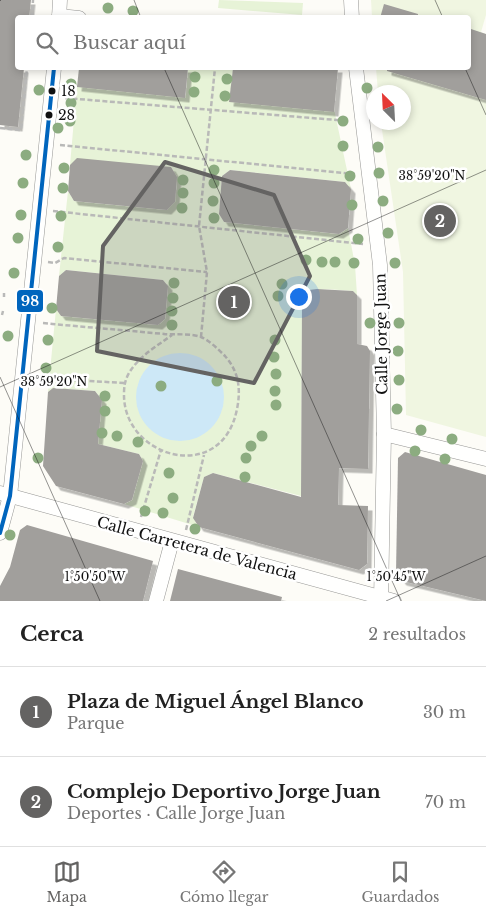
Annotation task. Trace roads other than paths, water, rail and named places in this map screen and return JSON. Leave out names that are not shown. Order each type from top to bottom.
[{"type":"street","points":[[59,15],[60,0]]},
{"type":"street","points":[[351,0],[352,15]]},
{"type":"street","points":[[0,533],[54,70]]},
{"type":"street","name":"Calle Jorge Juan","points":[[356,70],[377,245],[384,434],[385,600]]},
{"type":"street","points":[[384,434],[486,460]]},
{"type":"street","name":"Calle Carretera de Valencia","points":[[5,495],[385,600]]},
{"type":"street","points":[[156,601],[172,541]]},
{"type":"water","points":[[180,353],[197,356],[205,360],[217,372],[221,380],[224,397],[221,414],[217,422],[205,434],[197,438],[180,441],[163,438],[155,434],[143,422],[139,414],[136,397],[139,380],[143,372],[155,360],[163,356]]},
{"type":"place","name":"18","points":[[52,91]]},
{"type":"place","name":"28","points":[[49,115]]},
{"type":"place","name":"Complejo Deportivo Jorge Juan","points":[[440,221]]},
{"type":"place","name":"Plaza de Miguel Ángel Blanco","points":[[234,302]]}]
